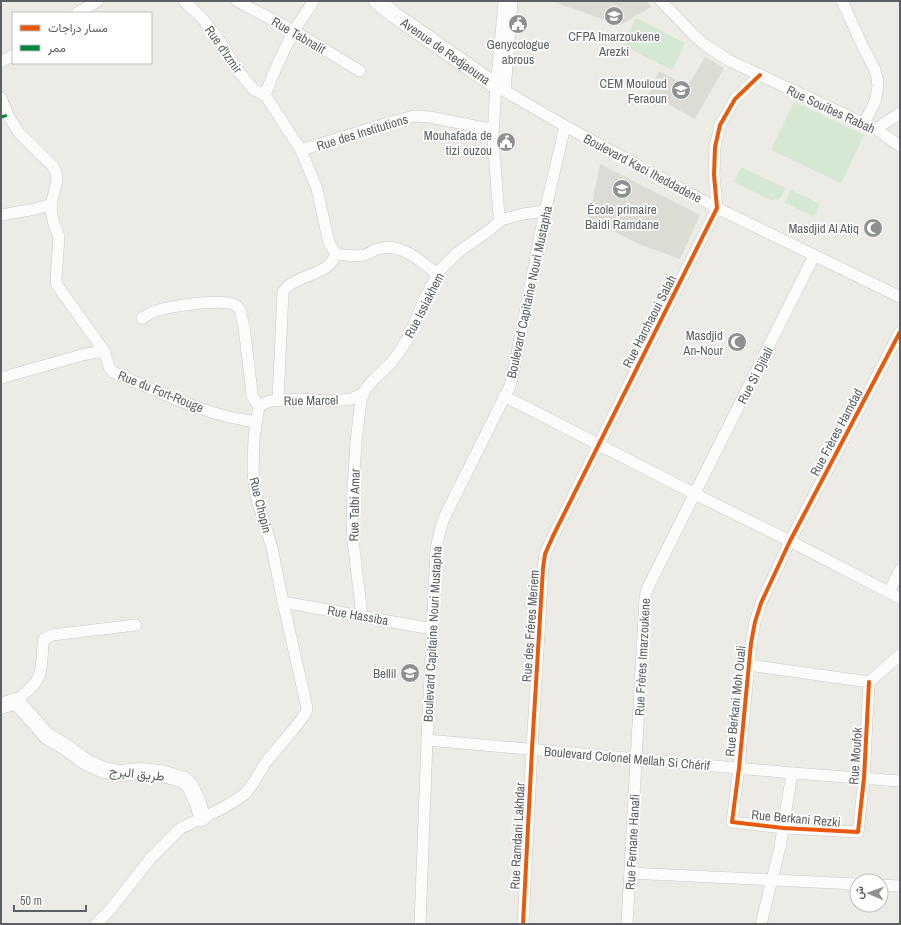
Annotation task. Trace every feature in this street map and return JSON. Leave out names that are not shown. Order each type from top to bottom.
[{"type":"street","points":[[79,12],[98,1]]},
{"type":"street","name":"Rue d'Izmir","points":[[184,1],[201,16],[236,68],[253,89],[265,95]]},
{"type":"street","name":"Rue Tabnalit","points":[[237,1],[294,31],[360,71]]},
{"type":"street","points":[[313,1],[285,47],[265,95],[301,150],[317,189],[329,243],[336,254],[348,256],[365,255],[378,249],[390,247],[404,250],[437,274]]},
{"type":"street","name":"Avenue de Redjaouna","points":[[377,1],[393,14],[500,88]]},
{"type":"street","points":[[500,88],[504,1]]},
{"type":"street","points":[[512,1],[493,139],[499,216],[501,220],[523,214],[545,211]]},
{"type":"street","name":"Rue Souibes Rabah","points":[[661,1],[704,45],[730,61],[876,129],[900,146]]},
{"type":"street","points":[[842,1],[875,70],[877,78],[878,86],[875,102],[864,124]]},
{"type":"street","points":[[1,62],[12,56]]},
{"type":"street","points":[[717,208],[714,175],[715,147],[720,125],[735,99],[760,75]]},
{"type":"street","name":"Boulevard Kaci Iheddadene","points":[[500,88],[565,126],[717,208],[900,297]]},
{"type":"street","name":"Rue du Fort-Rouge","points":[[1,98],[8,115],[19,133],[52,164],[56,172],[57,181],[52,208],[53,221],[59,237],[56,279],[57,285],[104,351],[109,367],[113,372],[161,393],[201,408],[229,417],[256,422]]},
{"type":"street","points":[[876,129],[900,113]]},
{"type":"street","name":"Rue des Institutions","points":[[301,150],[414,116],[430,117],[494,130]]},
{"type":"street","name":"Boulevard Capitaine Nouri Mustapha","points":[[420,924],[432,629],[436,550],[439,530],[510,386],[545,211],[565,126]]},
{"type":"street","points":[[1,215],[35,209],[52,204]]},
{"type":"street","name":"Rue Harchaoui Salah","points":[[599,444],[717,208]]},
{"type":"street","name":"Rue Issiakhem","points":[[364,394],[373,380],[400,351],[408,338],[424,300],[439,271],[457,253],[491,229],[501,220]]},
{"type":"street","points":[[278,400],[283,292],[286,287],[293,282],[322,270],[331,264],[336,254]]},
{"type":"street","name":"Rue Si Djilali","points":[[695,494],[814,256]]},
{"type":"street","points":[[142,318],[154,311],[197,303],[222,302],[234,304],[239,308],[242,314],[252,396],[259,406]]},
{"type":"street","name":"Rue Frères Hamdad","points":[[790,542],[900,332]]},
{"type":"street","points":[[1,378],[82,355],[104,351]]},
{"type":"street","name":"Rue Marcel","points":[[259,406],[270,401],[278,400],[300,399],[331,401],[352,399],[364,394]]},
{"type":"street","name":"Rue Talbi Amar","points":[[362,616],[352,522],[356,442],[361,400],[364,394]]},
{"type":"street","points":[[504,396],[900,598]]},
{"type":"street","name":"Rue Chopin","points":[[96,924],[110,910],[150,859],[181,828],[219,810],[246,793],[266,762],[306,713],[307,708],[272,548],[256,496],[253,474],[254,438],[259,406]]},
{"type":"street","name":"Rue des Frères Meriem","points":[[532,749],[545,554],[599,444]]},
{"type":"street","name":"Rue Frères Imarzoukene","points":[[636,759],[646,589],[695,494]]},
{"type":"street","name":"Rue Berkani Moh Ouali","points":[[732,822],[739,768],[751,643],[755,622],[761,604],[790,542]]},
{"type":"street","points":[[889,592],[900,570]]},
{"type":"street","name":"Rue Hassiba","points":[[283,602],[432,629]]},
{"type":"street","points":[[8,703],[36,683],[40,672],[44,639],[52,635],[136,626]]},
{"type":"street","points":[[749,665],[869,682],[900,655]]},
{"type":"street","name":"Rue Moufok","points":[[858,832],[864,778],[869,682]]},
{"type":"street","name":"طريق البرج","points":[[8,703],[47,736],[86,762],[104,770],[120,773],[139,771],[161,773],[184,780],[190,786],[198,803],[202,818]]},
{"type":"street","name":"Boulevard Colonel Mellah Si Chérif","points":[[427,740],[792,773],[900,781]]},
{"type":"street","name":"Rue Ramdani Lakhdar","points":[[523,924],[532,749]]},
{"type":"street","name":"Rue Fernane Hanafi","points":[[627,924],[636,759]]},
{"type":"street","points":[[761,924],[780,847],[792,773]]},
{"type":"street","name":"Rue Berkani Rezki","points":[[732,822],[783,828],[858,832]]},
{"type":"street","points":[[630,873],[849,884]]},
{"type":"street","points":[[889,886],[900,886]]},
{"type":"shaded area","name":"CFPA Imarzoukene Arezki","points":[[556,1],[647,1],[651,7],[620,25],[562,5]]},
{"type":"shaded area","name":"CEM Mouloud Feraoun","points":[[705,57],[724,68],[695,119],[649,94],[659,71],[688,86]]},
{"type":"shaded area","name":"École primaire Baidi Ramdane","points":[[600,164],[700,215],[680,259],[639,244],[589,219]]},
{"type":"green space","points":[[636,18],[685,43],[672,70],[623,45]]},
{"type":"green space","points":[[794,102],[864,135],[841,183],[771,150]]},
{"type":"green space","points":[[741,167],[785,188],[780,199],[771,200],[734,182]]},
{"type":"green space","points":[[791,190],[820,204],[814,217],[785,203]]},
{"type":"marked path","points":[[1,117],[8,115]]},
{"type":"cycle path","points":[[523,924],[532,749],[545,554],[717,208],[714,175],[715,147],[720,125],[735,99],[760,75]]},
{"type":"cycle path","points":[[869,682],[864,778],[858,832],[783,828],[732,822],[739,768],[751,643],[755,622],[761,603],[790,541],[900,332]]},
{"type":"place","name":"CFPA Imarzoukene Arezki","points":[[614,16]]},
{"type":"place","name":"Genycologue abrous","points":[[518,24]]},
{"type":"place","name":"CEM Mouloud Feraoun","points":[[681,90]]},
{"type":"place","name":"Mouhafada de tizi ouzou","points":[[506,142]]},
{"type":"place","name":"École primaire Baidi Ramdane","points":[[622,189]]},
{"type":"place","name":"Masdjid Al Atiq","points":[[873,228]]},
{"type":"place","name":"Masdjid An-Nour","points":[[737,342]]},
{"type":"place","name":"Bellil","points":[[410,673]]}]
